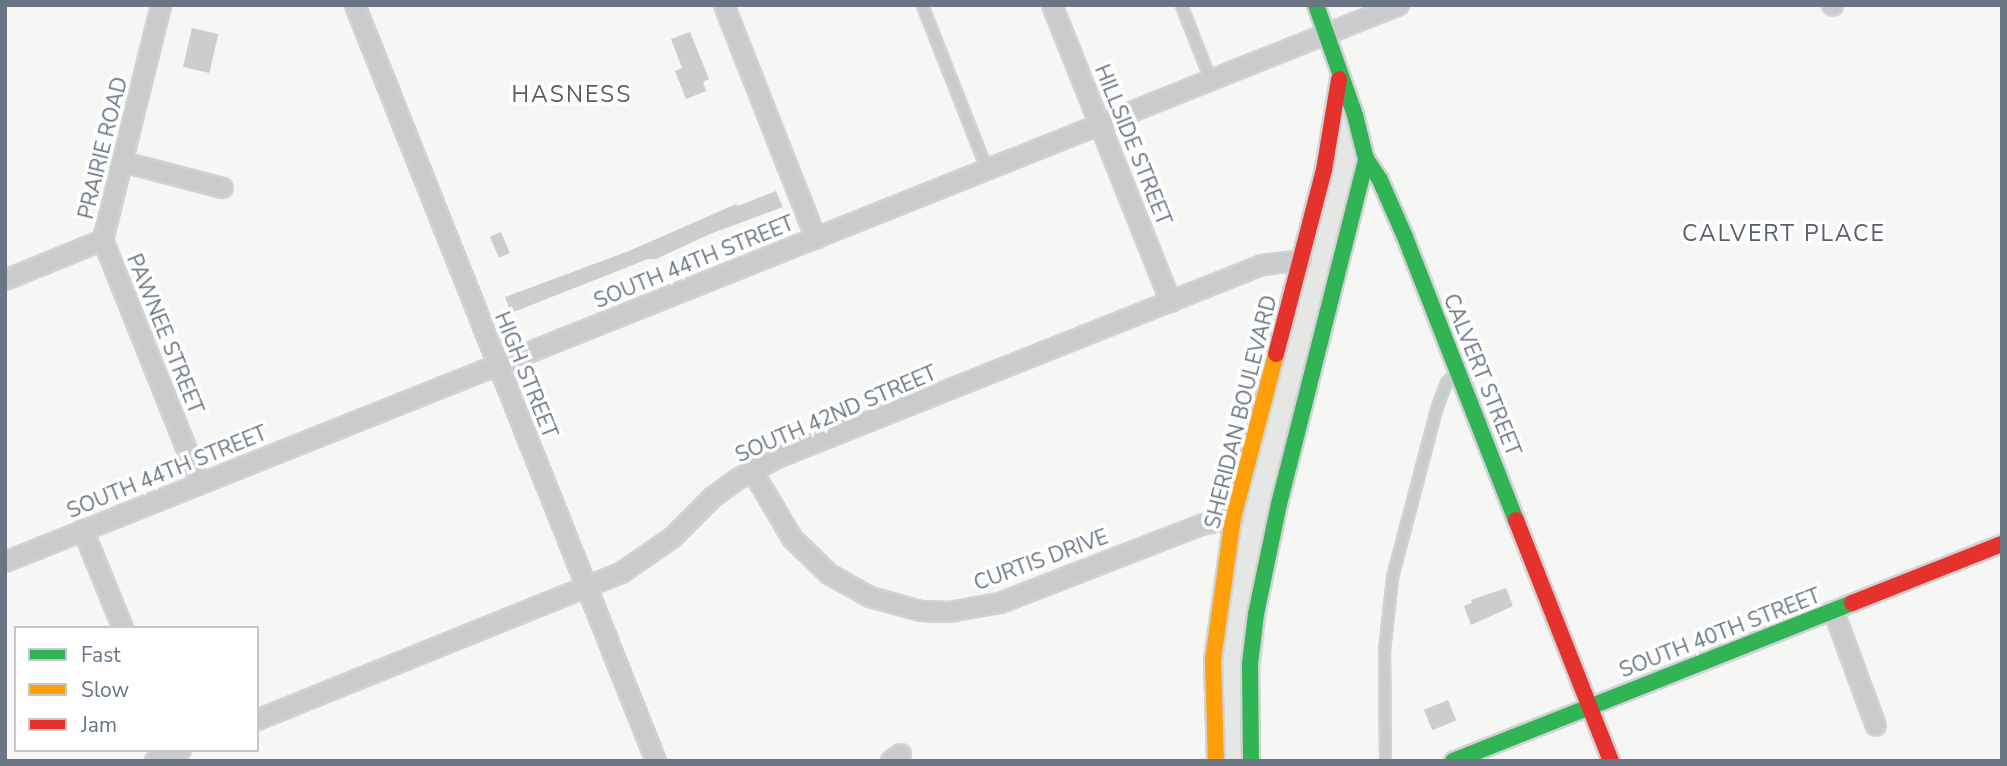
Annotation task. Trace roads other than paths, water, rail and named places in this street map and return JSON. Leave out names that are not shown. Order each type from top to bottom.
[{"type":"main road","name":"CALVERT STREET","points":[[1316,5],[1355,116],[1366,159],[1387,194],[1611,761]]},
{"type":"main road","name":"SHERIDAN BOULEVARD","points":[[1216,761],[1213,660],[1233,518],[1324,170],[1340,78]]},
{"type":"main road","points":[[1251,761],[1250,664],[1256,614],[1279,503],[1366,159]]},
{"type":"main road","name":"SOUTH 40TH STREET","points":[[1453,761],[2002,544]]},
{"type":"street","name":"PRAIRIE ROAD","points":[[5,280],[103,240],[161,5]]},
{"type":"street","name":"HIGH STREET","points":[[355,5],[656,761]]},
{"type":"street","points":[[724,5],[816,238]]},
{"type":"street","name":"HILLSIDE STREET","points":[[1052,5],[1171,302]]},
{"type":"street","name":"SOUTH 44TH STREET","points":[[5,562],[1399,5]]},
{"type":"street","points":[[122,162],[223,188]]},
{"type":"street","name":"PAWNEE STREET","points":[[103,240],[200,484]]},
{"type":"street","name":"SOUTH 42ND STREET","points":[[259,719],[587,588],[648,557],[713,497],[752,470],[1262,265],[1301,260]]},
{"type":"street","name":"CURTIS DRIVE","points":[[752,470],[792,538],[820,566],[870,597],[921,611],[949,612],[1000,603],[1201,525],[1233,518]]},
{"type":"street","points":[[83,530],[121,626]]},
{"type":"street","points":[[1834,612],[1876,726]]},
{"type":"street","points":[[155,761],[175,754]]},
{"type":"lane","points":[[922,5],[988,170]]},
{"type":"lane","points":[[1181,5],[1211,81]]},
{"type":"lane","points":[[1385,761],[1384,650],[1392,577],[1437,406],[1446,382],[1459,371]]},
{"type":"district","name":"HASNESS","points":[[572,95]]},
{"type":"district","name":"CALVERT PLACE","points":[[1784,234]]}]
